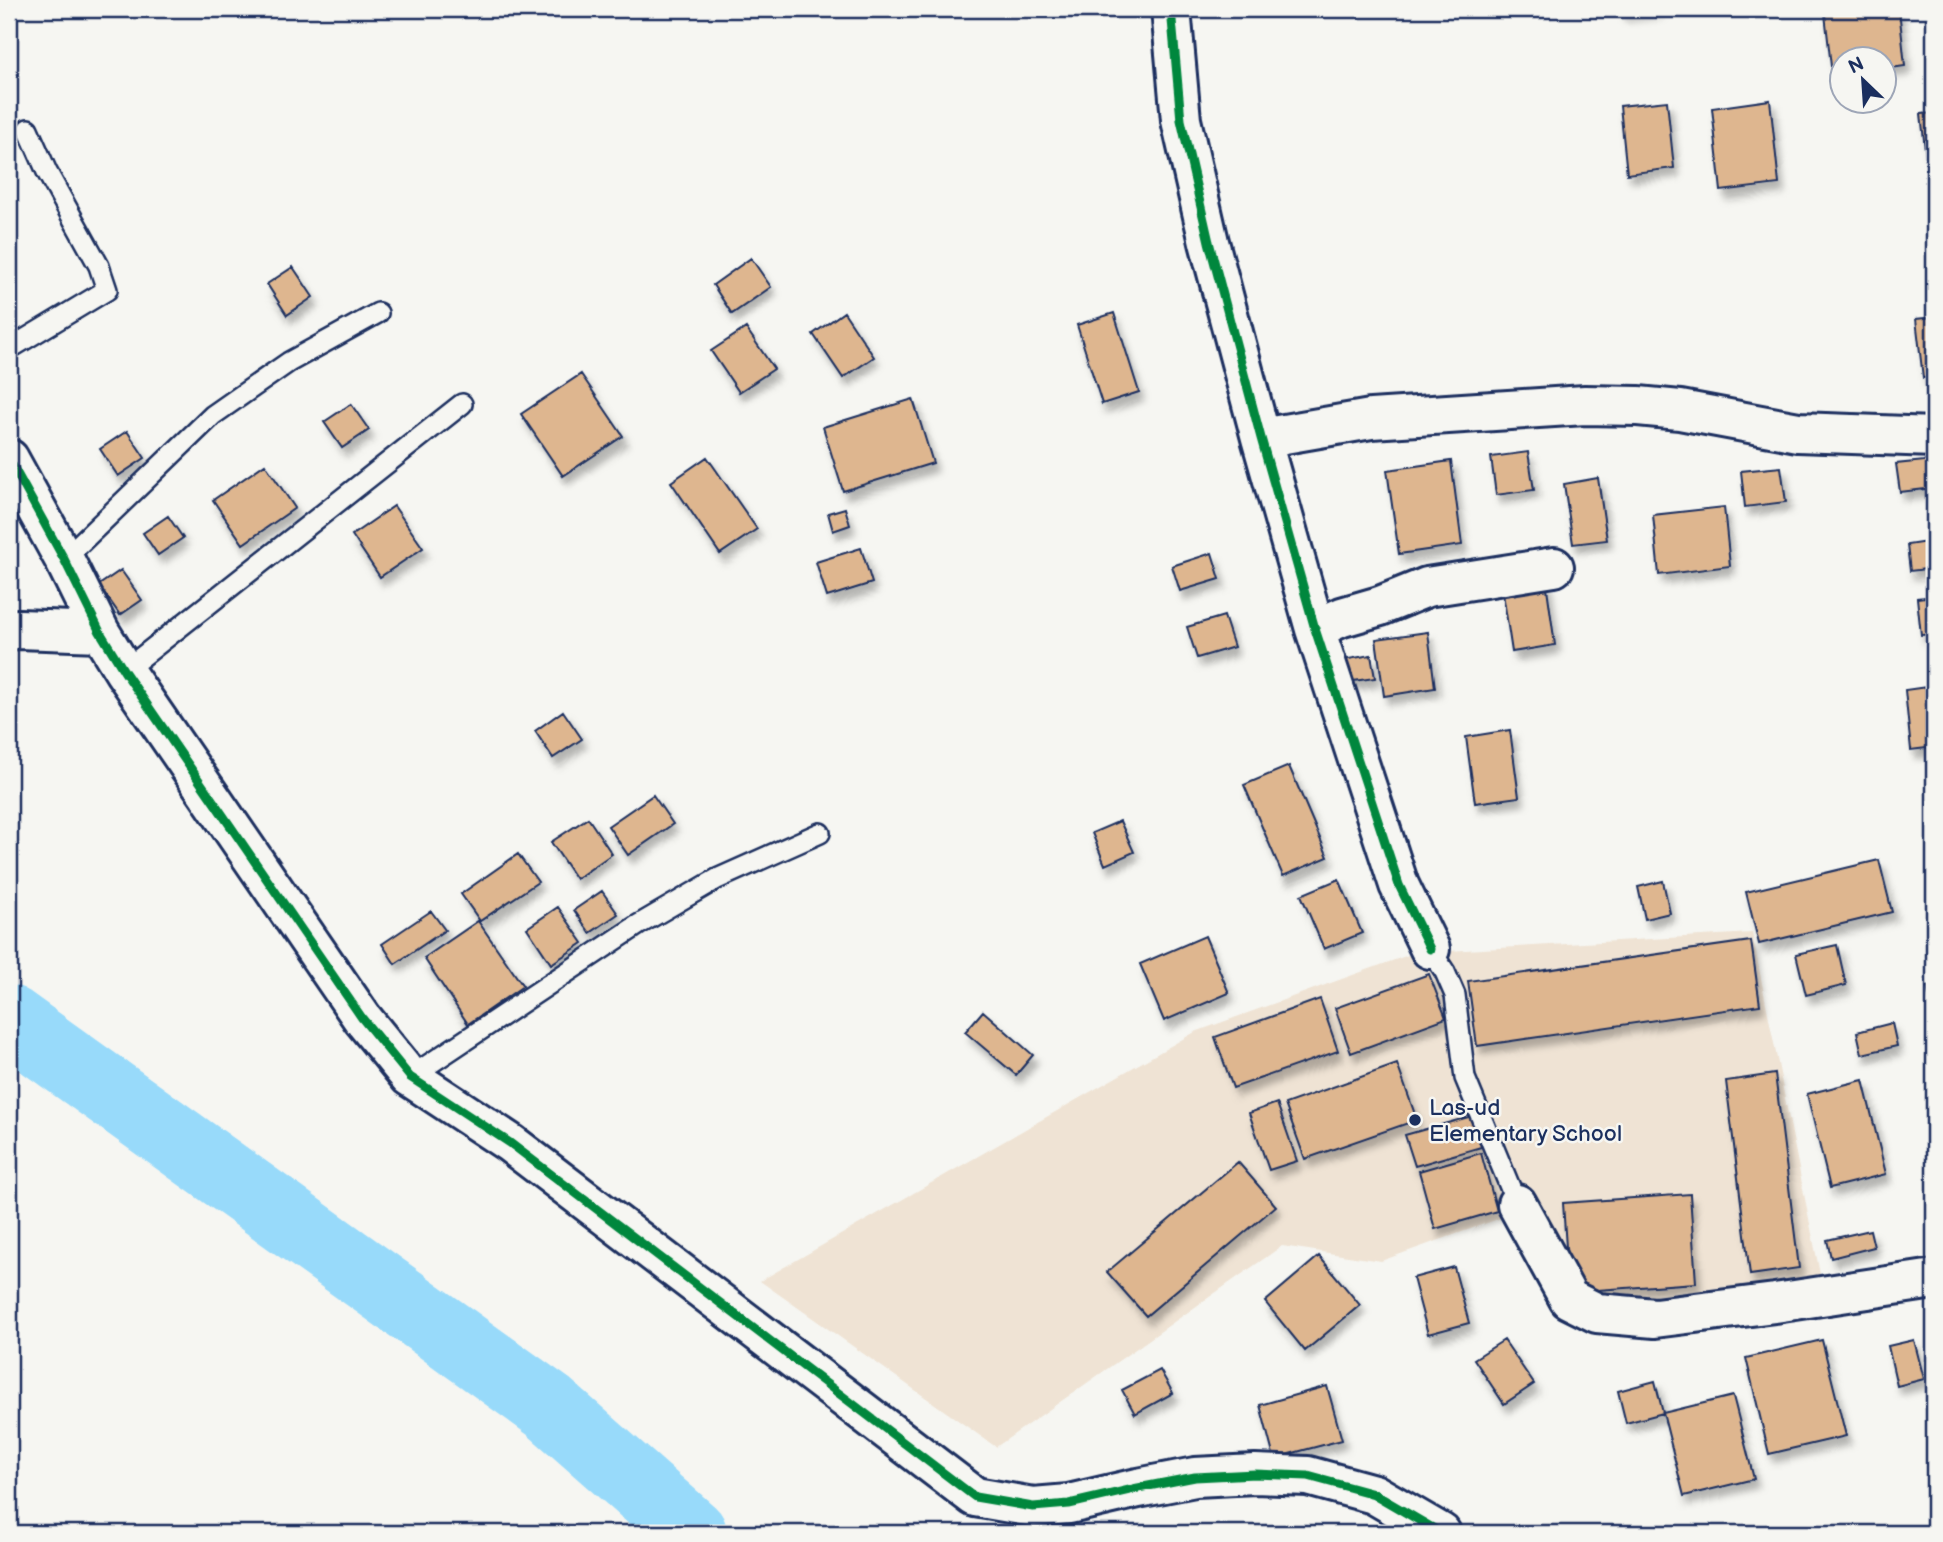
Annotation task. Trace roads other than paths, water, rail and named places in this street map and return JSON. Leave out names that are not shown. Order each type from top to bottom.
[{"type":"street","points":[[1171,9],[1181,120],[1209,242],[1261,438],[1315,629],[1399,885],[1430,948]]},
{"type":"street","points":[[1261,438],[1371,419],[1585,405],[1680,410],[1798,432],[1934,436]]},
{"type":"street","points":[[9,459],[64,558],[100,632],[124,671],[362,1018],[410,1077],[510,1143],[1020,1533]]},
{"type":"street","points":[[1315,629],[1427,587],[1554,567]]},
{"type":"street","points":[[9,630],[100,632]]},
{"type":"street","points":[[1517,1203],[1569,1299],[1597,1313],[1654,1318],[1934,1279]]},
{"type":"street","points":[[975,1497],[1032,1507],[1069,1504],[1195,1477],[1255,1474],[1308,1476],[1374,1494],[1441,1533]]},
{"type":"lane","points":[[9,349],[107,290],[99,266],[47,172],[28,130]]},
{"type":"lane","points":[[64,558],[214,415],[289,362],[378,313]]},
{"type":"lane","points":[[124,671],[462,404]]},
{"type":"lane","points":[[410,1077],[638,925],[717,878],[820,833]]},
{"type":"lane","points":[[1430,948],[1446,972],[1455,995],[1465,1078],[1517,1203]]},
{"type":"waterway","points":[[9,1020],[549,1407],[692,1533]]},
{"type":"place","name":"Las-ud Elementary School","points":[[1415,1120]]}]
